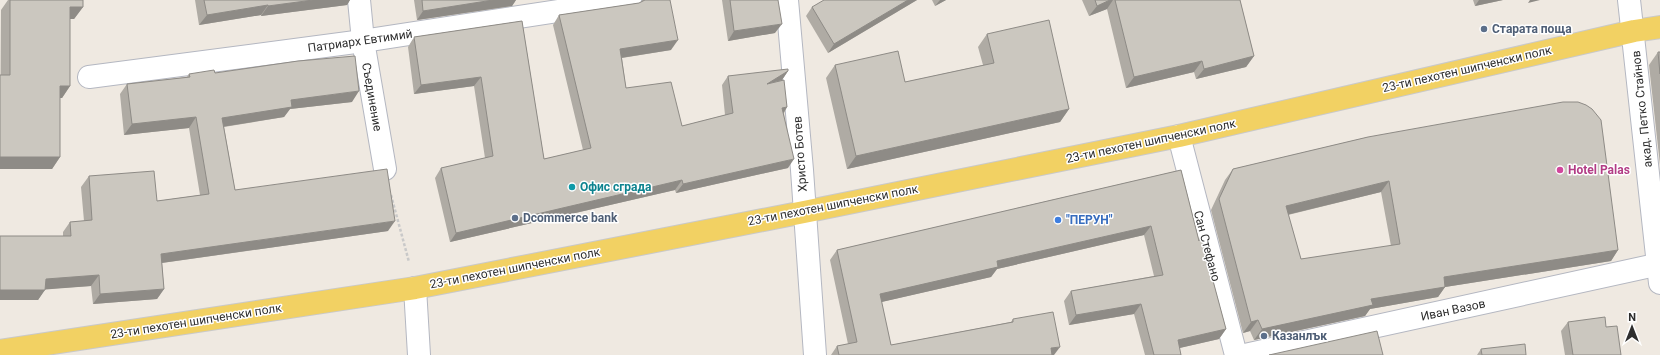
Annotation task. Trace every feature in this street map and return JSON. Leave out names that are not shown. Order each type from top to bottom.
[{"type":"main road","name":"23-ти пехотен шипченски полк","points":[[0,351],[415,288],[804,212],[1178,136],[1634,31],[1660,27]]},
{"type":"street","name":"Съединение","points":[[359,0],[363,41],[385,169]]},
{"type":"street","name":"Патриарх Евтимий","points":[[89,76],[363,41],[630,0]]},
{"type":"street","name":"акад. Петко Стайнов","points":[[1629,0],[1634,31],[1660,271]]},
{"type":"street","name":"Христо Ботев","points":[[791,2],[804,212],[815,355]]},
{"type":"street","name":"Сан Стефано","points":[[1178,136],[1236,355]]},
{"type":"street","name":"Иван Вазов","points":[[1246,355],[1660,271]]},
{"type":"street","points":[[415,288],[419,355]]},
{"type":"path","points":[[385,169],[415,288]]},
{"type":"building","points":[[10,0],[83,0],[83,7],[70,7],[70,86],[60,86],[60,157],[0,157],[0,75],[10,75]]},
{"type":"building","points":[[204,0],[313,0],[268,5],[207,15]]},
{"type":"building","points":[[422,0],[493,0],[423,11]]},
{"type":"building","points":[[645,0],[670,0],[678,40],[620,49],[626,88],[671,82],[682,126],[733,113],[728,76],[788,69],[788,71],[767,84],[784,80],[787,107],[782,108],[794,159],[683,184],[682,180],[456,233],[441,168],[493,156],[481,77],[421,85],[414,37],[522,21],[544,159],[591,148],[559,15],[639,3]]},
{"type":"building","points":[[730,0],[778,0],[782,24],[734,31]]},
{"type":"building","points":[[824,0],[908,0],[834,44],[812,7]]},
{"type":"building","points":[[1095,0],[1110,0],[1097,6]]},
{"type":"building","points":[[1115,0],[1240,0],[1254,56],[1204,69],[1202,61],[1134,77]]},
{"type":"building","points":[[1049,20],[1069,109],[856,156],[835,65],[898,51],[905,82],[994,63],[987,34]]},
{"type":"building","points":[[1658,52],[1660,52],[1660,74]]},
{"type":"building","points":[[355,56],[359,91],[291,100],[292,107],[222,118],[235,190],[387,169],[395,221],[161,254],[164,289],[100,294],[99,275],[46,279],[45,290],[0,290],[0,236],[71,236],[70,222],[92,220],[89,176],[154,171],[157,201],[209,194],[196,117],[132,124],[127,84],[190,77],[189,74],[214,70],[215,73],[298,61]]},
{"type":"building","points":[[1563,102],[1578,102],[1586,105],[1592,109],[1601,120],[1618,250],[1444,277],[1445,287],[1371,299],[1373,305],[1262,329],[1258,320],[1251,322],[1219,199],[1233,169],[1368,137]],"holes":[[[1389,181],[1400,244],[1301,259],[1286,206]]]},
{"type":"building","points":[[1181,170],[1199,241],[1201,236],[1226,329],[1178,340],[1181,355],[1154,355],[1141,304],[1076,315],[1071,291],[1163,275],[1151,226],[997,261],[998,267],[880,294],[891,345],[1013,322],[1013,319],[1053,312],[1060,347],[1051,348],[1052,355],[839,355],[837,346],[857,342],[837,250]]},
{"type":"building","points":[[1605,317],[1606,327],[1617,326],[1621,355],[1573,355],[1568,322]]},
{"type":"building","points":[[1377,331],[1383,355],[1269,355]]},
{"type":"building","points":[[1525,344],[1526,355],[1482,355],[1481,349]]},
{"type":"place","name":"Старата поща","points":[[1484,29]]},
{"type":"place","name":"Hotel Palas","points":[[1560,170]]},
{"type":"place","name":"Офис сграда","points":[[572,187]]},
{"type":"place","name":"Dcommerce bank","points":[[515,218]]},
{"type":"place","name":"\"ПЕРУН\"","points":[[1058,220]]},
{"type":"place","name":"Казанлък","points":[[1264,336]]}]
